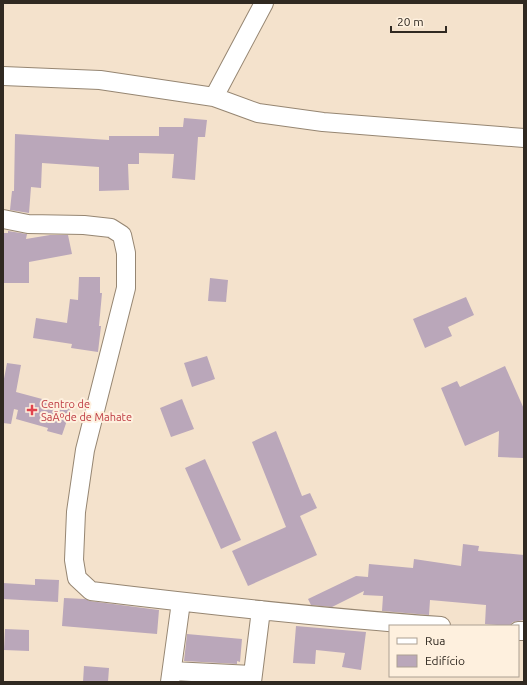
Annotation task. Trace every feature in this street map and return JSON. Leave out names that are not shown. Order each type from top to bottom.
[{"type":"street","points":[[214,97],[264,3]]},
{"type":"street","points":[[3,76],[100,80],[214,97],[258,113],[323,122],[524,138]]},
{"type":"street","points":[[3,220],[28,224],[84,225],[111,228],[122,236],[126,253],[126,288],[85,450],[76,512],[74,560],[77,578],[91,591],[181,602],[427,625]]},
{"type":"street","points":[[181,602],[171,676],[252,678],[261,610]]},
{"type":"building","points":[[184,118],[207,120],[205,137],[198,137],[195,180],[172,178],[174,154],[139,153],[139,164],[128,164],[129,190],[99,191],[99,167],[42,163],[41,188],[31,187],[29,213],[10,210],[12,191],[14,191],[15,134],[109,140],[109,136],[159,136],[159,127],[183,127]]},
{"type":"building","points":[[8,231],[27,234],[26,239],[50,235],[68,235],[72,254],[29,262],[29,283],[3,283],[3,233],[8,233]]},
{"type":"building","points":[[79,277],[100,277],[100,293],[102,293],[99,326],[101,326],[98,352],[71,348],[72,344],[33,338],[36,318],[67,323],[70,299],[78,300]]},
{"type":"building","points":[[210,278],[228,280],[226,302],[208,301]]},
{"type":"building","points":[[466,297],[474,315],[448,327],[452,336],[425,348],[413,319]]},
{"type":"building","points":[[207,356],[215,379],[192,387],[184,363]]},
{"type":"building","points":[[7,363],[21,365],[16,392],[57,403],[57,401],[72,406],[62,435],[47,431],[48,428],[16,419],[18,410],[14,409],[11,424],[3,423],[3,384]]},
{"type":"building","points":[[505,366],[524,409],[524,458],[498,457],[499,431],[465,446],[441,388],[457,381],[460,387]]},
{"type":"building","points":[[182,399],[194,429],[171,437],[160,408]]},
{"type":"building","points":[[276,431],[302,496],[310,493],[317,508],[300,516],[317,555],[248,586],[232,551],[286,527],[252,442]]},
{"type":"building","points":[[205,459],[241,540],[221,549],[185,468]]},
{"type":"building","points":[[463,544],[479,546],[478,551],[524,555],[524,620],[513,622],[510,625],[485,624],[486,605],[430,600],[429,615],[382,611],[383,596],[363,595],[364,591],[332,607],[311,605],[308,599],[356,576],[368,577],[369,564],[413,568],[414,559],[461,566]]},
{"type":"building","points":[[35,579],[59,580],[58,602],[3,599],[3,583],[35,585]]},
{"type":"building","points":[[64,598],[85,599],[90,601],[159,610],[157,634],[62,626]]},
{"type":"building","points":[[296,626],[366,632],[361,670],[342,667],[345,653],[316,650],[315,664],[293,663]]},
{"type":"building","points":[[5,629],[29,630],[29,651],[4,650]]},
{"type":"building","points":[[187,634],[242,639],[240,662],[237,661],[237,664],[184,661]]},
{"type":"building","points":[[84,666],[109,668],[108,682],[83,682]]},
{"type":"place","name":"Centro de SaÃºde de Mahate","points":[[32,410]]}]
